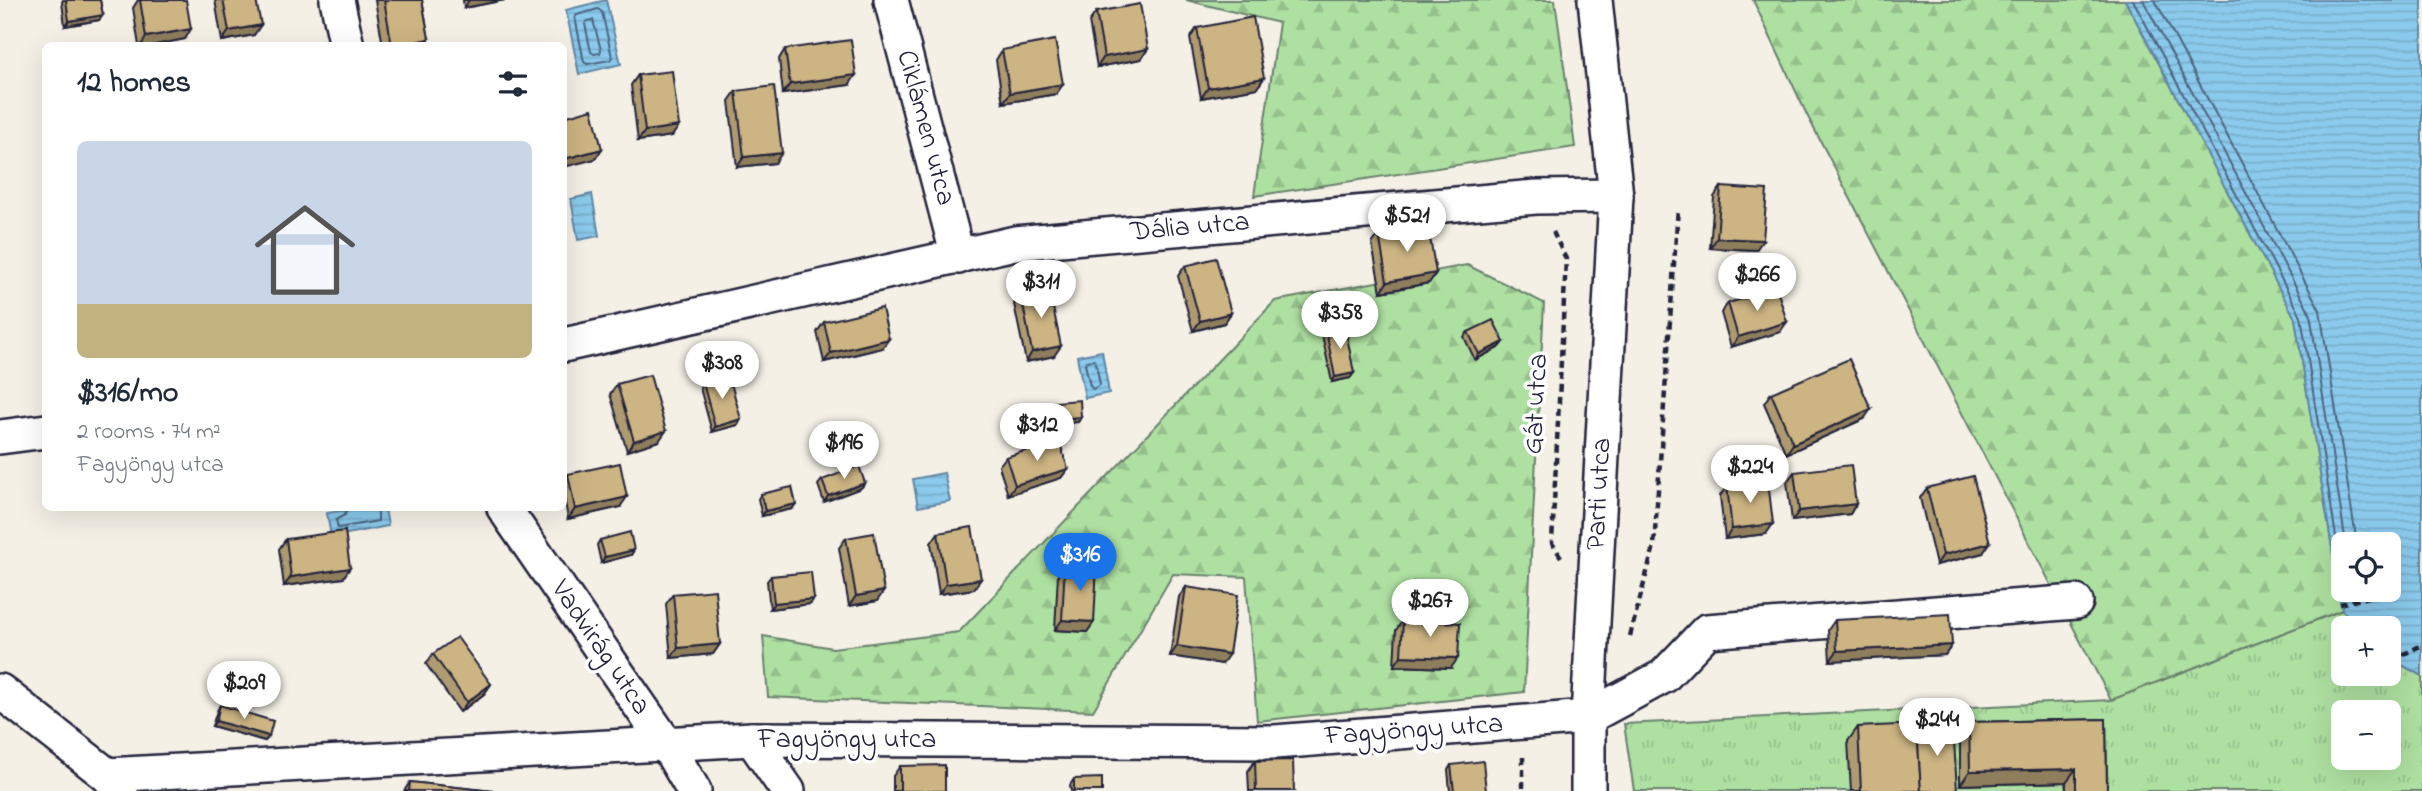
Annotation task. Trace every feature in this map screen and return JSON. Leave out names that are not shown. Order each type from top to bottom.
[{"type":"street","points":[[337,0],[345,42]]},
{"type":"street","name":"Ciklámen utca","points":[[891,0],[958,257]]},
{"type":"street","name":"Parti utca","points":[[1588,791],[1588,717],[1616,197],[1595,0]]},
{"type":"street","name":"Dália utca","points":[[567,344],[1015,243],[1536,197],[1616,197]]},
{"type":"street","points":[[0,437],[42,432]]},
{"type":"street","name":"Vadvirág utca","points":[[506,511],[667,745],[694,791]]},
{"type":"street","points":[[1588,717],[1664,677],[1707,631],[2076,602]]},
{"type":"street","points":[[0,691],[114,783]]},
{"type":"street","name":"Fagyöngy utca","points":[[114,783],[752,739],[1275,742],[1588,717]]},
{"type":"street","points":[[752,739],[788,791]]},
{"type":"path","name":"Gát utca","points":[[1536,197],[1566,259],[1552,544],[1594,607]]},
{"type":"path","name":"Parti utca","points":[[1630,638],[1654,545],[1678,208]]},
{"type":"path","points":[[2340,604],[2348,602]]},
{"type":"path","points":[[2401,656],[2422,645]]},
{"type":"green space","points":[[1186,0],[1555,0],[1575,147],[1254,196],[1279,23]]},
{"type":"green space","points":[[1753,0],[2125,0],[2295,318],[2331,542],[2331,602],[2341,602],[2342,610],[2111,700],[1807,115]]},
{"type":"green space","points":[[1467,265],[1544,303],[1524,692],[1257,721],[1246,577],[1173,574],[1093,711],[768,697],[763,636],[833,648],[959,632],[1275,301]]},
{"type":"green space","points":[[2342,610],[2348,616],[2331,616],[2331,686],[2401,686],[2401,665],[2422,676],[2422,791],[1634,791],[1624,724],[2111,700]]},
{"type":"water","points":[[606,0],[621,64],[579,74],[566,10]]},
{"type":"water","points":[[2125,0],[2422,0],[2422,676],[2401,665],[2401,616],[2348,616],[2342,610],[2341,602],[2401,602],[2401,532],[2331,532],[2331,542],[2295,318]]},
{"type":"water","points":[[592,194],[599,236],[578,240],[571,199]]},
{"type":"water","points":[[1102,351],[1109,393],[1085,398],[1077,356]]},
{"type":"water","points":[[944,473],[950,501],[918,507],[913,479]]},
{"type":"water","points":[[386,511],[388,526],[331,537],[327,513]]},
{"type":"building","points":[[66,0],[100,0],[103,15],[69,21]]},
{"type":"building","points":[[140,0],[186,0],[191,29],[146,37]]},
{"type":"building","points":[[223,0],[256,0],[261,25],[229,31]]},
{"type":"building","points":[[384,0],[422,0],[429,39],[391,42]]},
{"type":"building","points":[[1140,4],[1148,49],[1104,57],[1096,12]]},
{"type":"building","points":[[1253,17],[1264,78],[1208,88],[1197,28]]},
{"type":"building","points":[[851,40],[856,75],[790,84],[785,49]]},
{"type":"building","points":[[1055,40],[1063,84],[1010,93],[1002,50]]},
{"type":"building","points":[[672,71],[679,126],[645,131],[638,75]]},
{"type":"building","points":[[774,86],[782,153],[744,157],[736,91]]},
{"type":"building","points":[[592,109],[602,149],[567,158],[567,116]]},
{"type":"building","points":[[1721,187],[1767,190],[1763,240],[1717,238]]},
{"type":"building","points":[[1428,226],[1436,273],[1387,282],[1379,234]]},
{"type":"building","points":[[1216,258],[1231,313],[1200,321],[1185,266]]},
{"type":"building","points":[[1049,288],[1061,346],[1032,352],[1021,294]]},
{"type":"building","points":[[1777,289],[1787,322],[1738,337],[1728,303]]},
{"type":"building","points":[[882,308],[889,339],[831,353],[824,322]]},
{"type":"building","points":[[1493,320],[1504,342],[1479,354],[1468,332]]},
{"type":"building","points":[[1345,326],[1354,373],[1335,377],[1326,330]]},
{"type":"building","points":[[1849,359],[1871,409],[1793,444],[1771,393]]},
{"type":"building","points":[[650,375],[666,431],[634,441],[617,384]]},
{"type":"building","points":[[729,376],[741,419],[715,427],[703,383]]},
{"type":"building","points":[[1080,400],[1081,417],[1045,420],[1044,403]]},
{"type":"building","points":[[1059,440],[1068,469],[1015,485],[1006,457]]},
{"type":"building","points":[[620,463],[627,497],[575,509],[568,474]]},
{"type":"building","points":[[1851,465],[1856,504],[1799,511],[1794,472]]},
{"type":"building","points":[[859,466],[865,483],[828,496],[822,480]]},
{"type":"building","points":[[1973,476],[1990,543],[1943,555],[1927,488]]},
{"type":"building","points":[[1768,481],[1773,524],[1732,529],[1727,486]]},
{"type":"building","points":[[792,487],[796,504],[765,511],[761,494]]},
{"type":"building","points":[[972,527],[981,579],[946,584],[938,533]]},
{"type":"building","points":[[345,531],[350,568],[291,577],[286,539]]},
{"type":"building","points":[[630,532],[634,550],[605,557],[600,540]]},
{"type":"building","points":[[874,533],[884,591],[856,596],[846,538]]},
{"type":"building","points":[[1065,564],[1097,565],[1094,622],[1062,620]]},
{"type":"building","points":[[811,572],[814,599],[774,603],[771,576]]},
{"type":"building","points":[[1186,587],[1238,595],[1229,654],[1177,646]]},
{"type":"building","points":[[715,590],[720,644],[678,648],[673,594]]},
{"type":"building","points":[[1950,614],[1952,645],[1837,651],[1835,620]]},
{"type":"building","points":[[1403,620],[1460,623],[1458,658],[1401,656]]},
{"type":"building","points":[[457,637],[491,684],[467,702],[433,654]]},
{"type":"building","points":[[220,705],[273,721],[269,736],[216,721]]},
{"type":"building","points":[[2106,719],[2107,791],[2076,791],[2076,769],[1970,771],[1969,722]]},
{"type":"building","points":[[1917,724],[1921,791],[1861,791],[1858,727]]},
{"type":"building","points":[[1953,725],[1957,791],[1921,791],[1917,727]]},
{"type":"building","points":[[1293,760],[1294,791],[1256,791],[1255,761]]},
{"type":"building","points":[[1483,761],[1486,791],[1454,791],[1451,765]]},
{"type":"building","points":[[945,765],[945,791],[900,791],[900,766]]},
{"type":"building","points":[[1102,778],[1102,791],[1074,791],[1074,779]]},
{"type":"building","points":[[410,782],[493,791],[409,791]]}]
